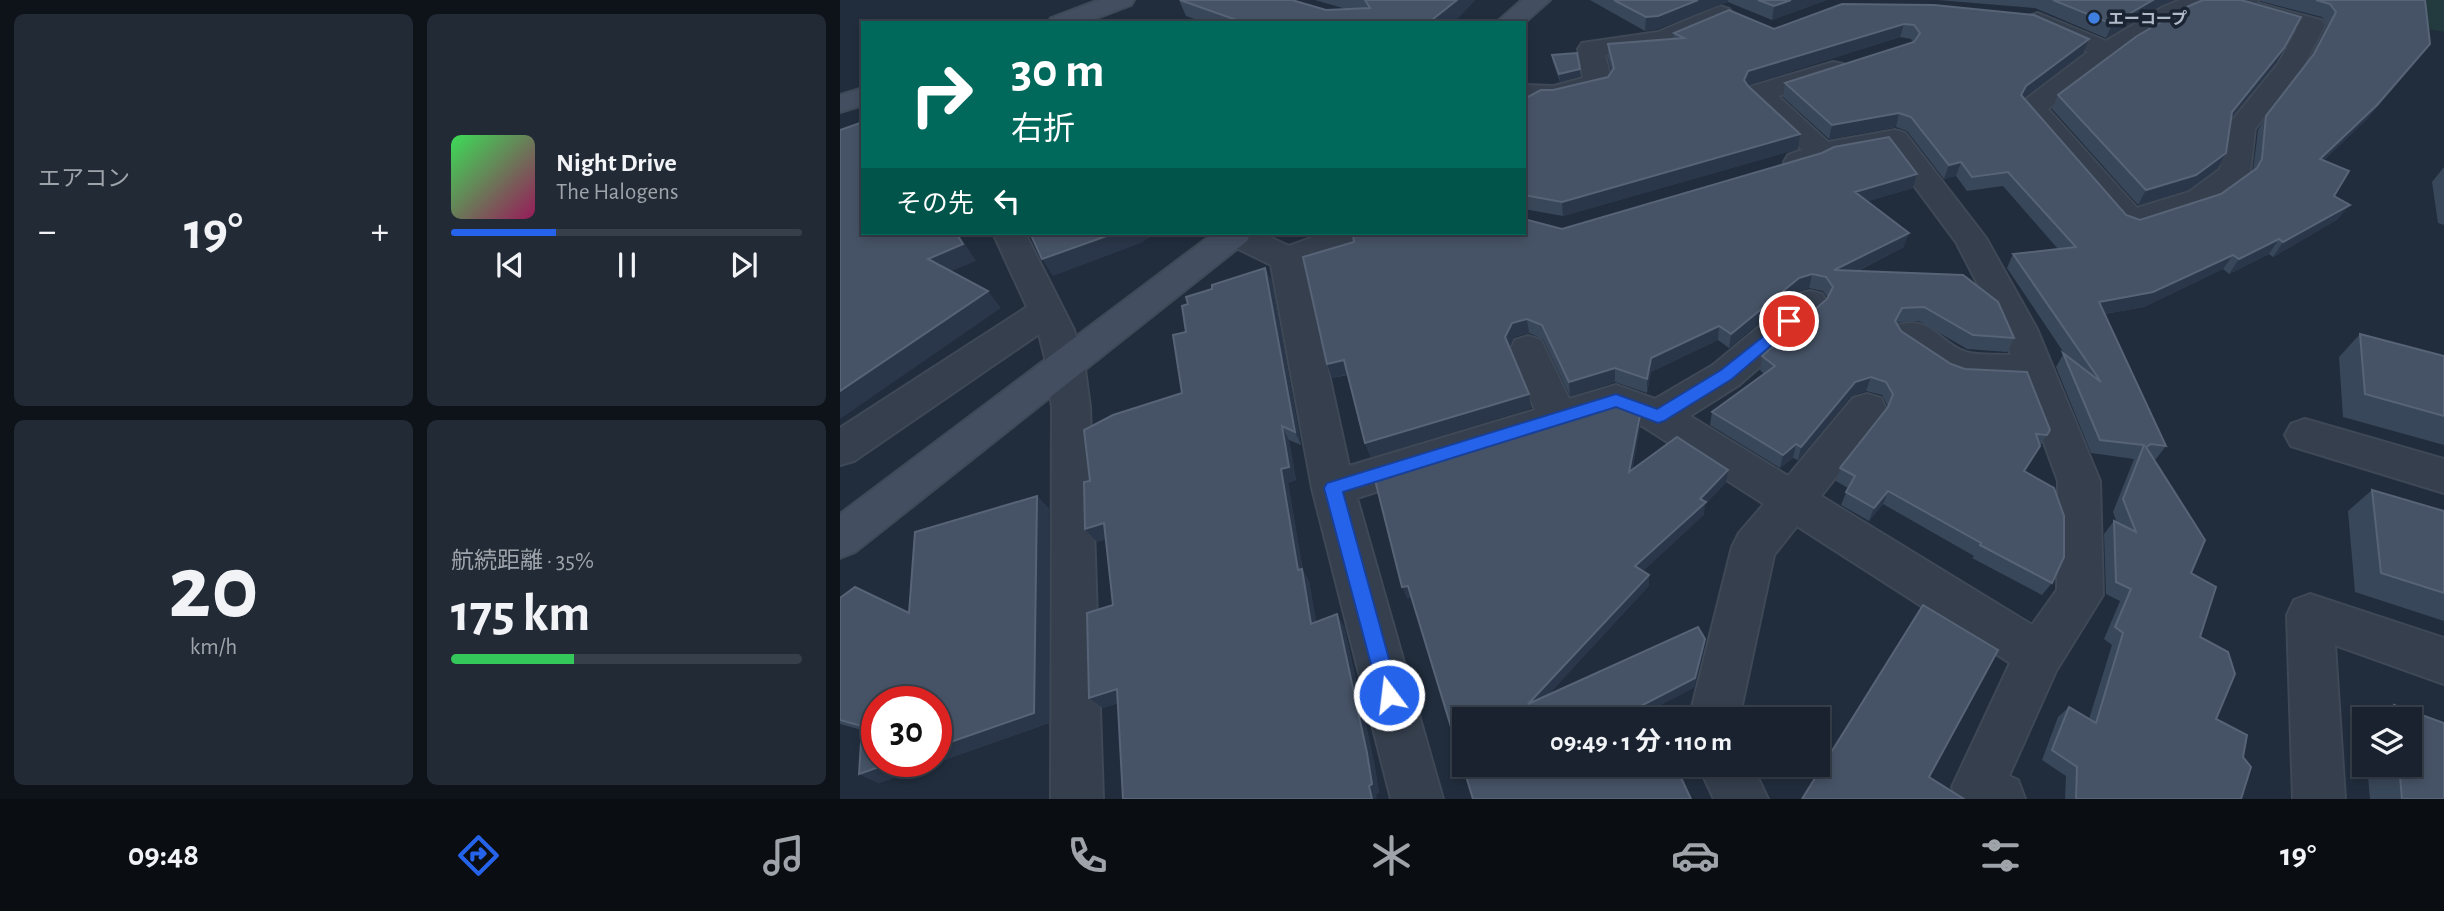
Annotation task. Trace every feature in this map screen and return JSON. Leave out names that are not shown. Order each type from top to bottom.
[{"type":"street","points":[[1065,21],[1122,0]]},
{"type":"street","points":[[1511,21],[1538,0]]},
{"type":"street","points":[[2202,0],[2172,12],[2107,51],[2032,108],[2132,220],[2200,199],[2235,173],[2241,128],[2290,67],[2312,24],[2245,4],[2211,0]]},
{"type":"street","points":[[1526,93],[1554,94],[1598,83],[1591,49],[1664,39],[1729,11],[1750,22]]},
{"type":"street","points":[[2009,16],[2035,19],[2107,51]]},
{"type":"street","points":[[1822,152],[1759,93],[1863,60]]},
{"type":"street","points":[[840,104],[861,97]]},
{"type":"street","points":[[1526,112],[1570,110]]},
{"type":"street","points":[[1769,170],[1822,152],[1895,139],[1970,238],[2019,329],[2079,481],[2080,595],[2039,655],[1978,787],[1999,799]]},
{"type":"street","points":[[1010,235],[1056,330],[1065,362],[1072,407],[1077,799]]},
{"type":"street","points":[[840,539],[1231,235]]},
{"type":"street","points":[[1238,235],[1287,259],[1352,235]]},
{"type":"street","points":[[1287,259],[1333,488],[1417,799]]},
{"type":"street","points":[[1658,416],[1726,375],[1811,303]]},
{"type":"street","points":[[840,449],[1047,311]]},
{"type":"street","points":[[1911,334],[1959,366],[2035,370]]},
{"type":"street","points":[[1528,350],[1558,418]]},
{"type":"street","points":[[1333,488],[1616,400],[1658,416],[2039,655]]},
{"type":"street","points":[[1717,707],[1754,547],[1867,409]]},
{"type":"street","points":[[2305,435],[2444,476]]},
{"type":"street","points":[[2319,799],[2310,615],[2444,661]]},
{"type":"street","points":[[1730,777],[1742,799]]},
{"type":"green space","points":[[2425,0],[2444,0],[2444,32],[2424,28]]},
{"type":"building","points":[[1180,0],[1292,0],[1326,10],[1370,8],[1365,0],[1457,0],[1431,21],[1239,21]]},
{"type":"building","points":[[1614,0],[1698,0],[1658,16],[1646,17]]},
{"type":"building","points":[[1758,0],[1791,0],[1774,6]]},
{"type":"building","points":[[2053,0],[2153,0],[2112,24]]},
{"type":"building","points":[[2203,0],[2241,0],[2301,17],[2284,48],[2232,112],[2226,153],[2196,175],[2146,190],[2058,95],[2137,36]]},
{"type":"building","points":[[2316,0],[2425,0],[2430,44],[2377,105],[2320,159],[2349,171],[2334,196],[2350,205],[2283,242],[2279,239],[2239,259],[2233,255],[2153,292],[2099,302],[2166,446],[2151,444],[2146,447],[2205,540],[2191,573],[2216,587],[2200,637],[2228,652],[2235,674],[2216,719],[2247,735],[2243,757],[2251,767],[2241,799],[2076,799],[2077,767],[2052,750],[2069,707],[2096,723],[2123,633],[2115,627],[2131,589],[2116,582],[2114,521],[2136,532],[2123,499],[2144,445],[2100,440],[2063,353],[2101,382],[2013,254],[2076,247],[2008,172],[1972,177],[1961,162],[1949,165],[1911,117],[1899,113],[1832,125],[1785,83],[1914,42],[1920,33],[1914,25],[1904,24],[1748,71],[1744,80],[1748,86],[1800,134],[1562,202],[1526,195],[1526,98],[1541,90],[1553,90],[1608,77],[1614,68],[1608,44],[1684,38],[1674,33],[1729,10],[1774,29],[1842,4],[1934,5],[2034,15],[2089,39],[2026,86],[2021,95],[2126,215],[2140,220],[2221,194],[2257,168],[2262,159],[2266,116],[2314,54],[2336,12],[2330,4]]},
{"type":"building","points":[[1577,53],[1580,69],[1559,74],[1552,55]]},
{"type":"building","points":[[861,123],[861,235],[957,235],[963,244],[928,259],[988,291],[840,391],[840,130]]},
{"type":"building","points":[[1889,137],[1917,174],[1855,192],[1909,233],[1834,270],[1963,275],[1998,302],[2014,338],[1973,335],[1924,307],[1902,308],[1895,321],[1901,331],[1951,364],[1965,369],[2027,372],[2050,430],[2047,435],[2036,434],[2040,446],[2024,471],[2054,488],[2064,516],[2064,557],[2052,583],[1888,491],[1874,508],[1846,492],[1855,476],[1840,468],[1888,407],[1893,394],[1886,382],[1871,377],[1855,382],[1801,447],[1796,444],[1783,455],[1712,412],[1775,366],[1762,356],[1827,299],[1833,287],[1826,277],[1812,274],[1799,278],[1731,334],[1719,326],[1651,358],[1647,379],[1615,368],[1569,382],[1542,325],[1527,319],[1512,323],[1505,337],[1529,394],[1365,443],[1344,360],[1327,364],[1303,257],[1354,242],[1353,235],[1526,235],[1526,220],[1562,229],[1822,153],[1834,147]]},
{"type":"building","points":[[1031,235],[1109,235],[1042,259]]},
{"type":"building","points":[[1265,268],[1295,432],[1282,426],[1289,467],[1281,469],[1298,570],[1302,569],[1311,624],[1337,614],[1367,753],[1372,799],[1123,799],[1117,689],[1089,698],[1087,613],[1113,605],[1104,523],[1085,529],[1084,482],[1090,481],[1084,430],[1113,415],[1182,393],[1173,335],[1186,332],[1182,306],[1188,304],[1186,297],[1212,289],[1212,285]]},
{"type":"building","points":[[2360,334],[2444,356],[2444,416],[2365,394]]},
{"type":"building","points":[[1614,404],[1640,415],[1629,472],[1677,437],[1728,470],[1700,499],[1706,502],[1635,566],[1649,575],[1528,704],[1698,627],[1705,639],[1695,678],[1639,707],[1452,707],[1452,730],[1408,586],[1402,587],[1375,480]]},
{"type":"building","points":[[2372,490],[2444,511],[2444,593],[2381,573]]},
{"type":"building","points":[[1037,496],[1034,713],[952,741],[952,686],[861,686],[861,726],[840,720],[840,598],[855,587],[909,613],[915,532]]},
{"type":"building","points":[[1923,605],[1998,650],[1929,777],[1964,799],[1802,799],[1816,777],[1830,777],[1830,754]]},
{"type":"building","points":[[2422,715],[2444,723],[2444,799],[2402,799],[2400,777],[2422,777]]},
{"type":"building","points":[[861,742],[861,773],[859,774]]},
{"type":"building","points":[[1466,777],[1681,777],[1691,799],[1473,799]]},
{"type":"place","name":"エーコープ","points":[[2094,18]]},
{"type":"route","points":[[1389,695],[1333,488],[1616,400],[1658,416],[1726,375],[1789,321]]}]
